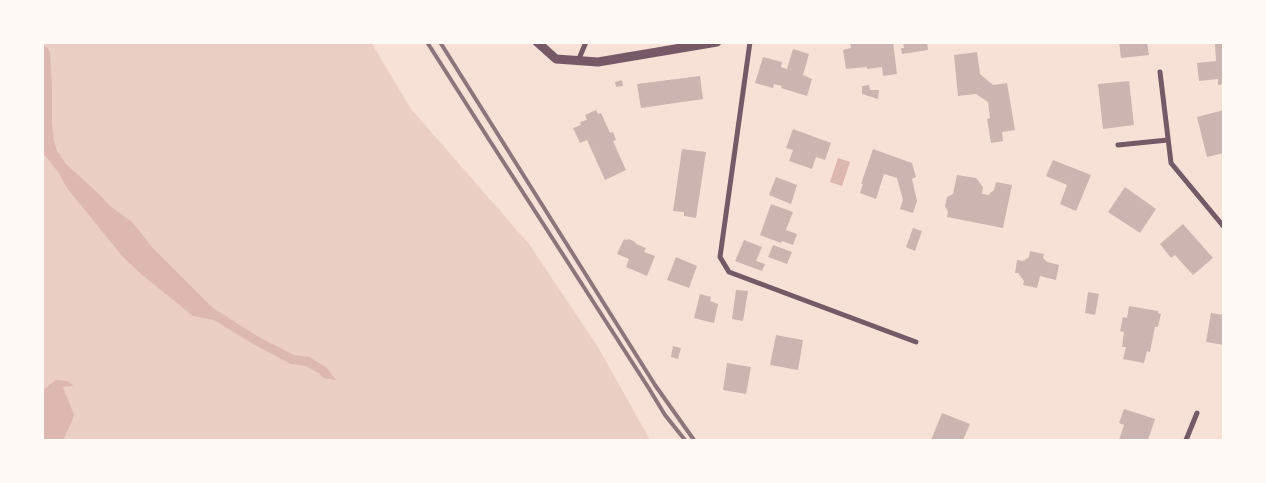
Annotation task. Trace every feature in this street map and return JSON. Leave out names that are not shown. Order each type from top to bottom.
[{"type":"street","points":[[536,42],[556,59],[598,62],[717,42]]},
{"type":"street","points":[[578,61],[586,42]]},
{"type":"street","points":[[750,42],[720,257],[730,272],[916,342]]},
{"type":"street","points":[[1160,72],[1171,163],[1224,228]]},
{"type":"street","points":[[1118,145],[1168,140]]},
{"type":"street","points":[[1186,440],[1197,413]]},
{"type":"shaded area","points":[[371,42],[411,109],[529,244],[598,347],[650,440],[43,440],[43,43]]},
{"type":"shaded area","points":[[42,45],[48,48],[50,53],[54,140],[57,151],[66,164],[110,206],[132,222],[151,246],[213,308],[257,336],[294,355],[309,357],[326,367],[336,380],[323,378],[320,374],[306,366],[291,364],[214,320],[193,316],[123,257],[67,188],[59,173],[43,153]]},
{"type":"shaded area","points":[[838,158],[850,162],[842,186],[830,182]]},
{"type":"shaded area","points":[[56,380],[67,381],[73,385],[63,387],[74,415],[63,440],[43,440],[43,390]]},
{"type":"building","points":[[850,42],[893,42],[897,74],[883,76],[882,67],[846,69],[843,50],[851,48]]},
{"type":"building","points":[[903,42],[927,42],[928,50],[902,54]]},
{"type":"building","points":[[1119,42],[1147,42],[1149,55],[1121,58]]},
{"type":"building","points":[[1224,43],[1224,84],[1218,85],[1218,79],[1199,81],[1197,63],[1216,61],[1215,44]]},
{"type":"building","points":[[793,49],[809,54],[803,75],[812,79],[807,96],[774,84],[773,88],[755,83],[763,57],[782,62],[781,67],[787,69]]},
{"type":"building","points":[[977,52],[980,74],[993,85],[1007,83],[1015,130],[1002,132],[1003,141],[991,143],[987,119],[990,118],[988,102],[976,94],[958,96],[954,55]]},
{"type":"building","points":[[700,76],[703,99],[641,108],[637,84]]},
{"type":"building","points":[[622,80],[623,86],[616,87],[615,82]]},
{"type":"building","points":[[1129,81],[1134,125],[1103,129],[1098,84]]},
{"type":"building","points":[[869,85],[870,90],[879,90],[878,99],[862,94],[862,86]]},
{"type":"building","points":[[596,110],[598,114],[601,113],[610,133],[613,132],[616,140],[613,141],[626,170],[605,180],[587,140],[580,143],[573,128],[581,125],[580,122],[587,120],[585,115]]},
{"type":"building","points":[[1224,110],[1224,153],[1207,157],[1197,117]]},
{"type":"building","points":[[793,129],[831,143],[825,160],[816,157],[812,169],[789,161],[793,150],[786,148]]},
{"type":"building","points":[[682,149],[706,152],[696,218],[684,216],[684,212],[673,211]]},
{"type":"building","points":[[873,149],[912,163],[916,177],[912,179],[917,201],[913,213],[900,209],[903,200],[897,178],[884,174],[876,199],[860,193],[863,184],[861,184]]},
{"type":"building","points":[[1053,160],[1091,175],[1076,211],[1060,204],[1067,185],[1046,176]]},
{"type":"building","points":[[957,175],[976,178],[983,187],[982,194],[989,195],[994,190],[996,182],[1012,185],[1003,228],[947,217],[948,212],[945,206],[947,197],[953,194]]},
{"type":"building","points":[[776,177],[797,185],[791,204],[769,195]]},
{"type":"building","points":[[1125,187],[1156,209],[1140,233],[1108,212]]},
{"type":"building","points":[[771,204],[793,212],[786,230],[797,234],[793,245],[782,241],[781,243],[760,235]]},
{"type":"building","points":[[1183,224],[1213,258],[1193,275],[1175,255],[1171,258],[1160,244]]},
{"type":"building","points":[[913,228],[922,231],[915,251],[906,247]]},
{"type":"building","points":[[624,239],[629,239],[646,248],[644,252],[655,256],[647,276],[626,267],[629,259],[617,254]]},
{"type":"building","points":[[744,240],[762,247],[756,261],[765,264],[762,271],[735,261]]},
{"type":"building","points":[[773,245],[792,252],[787,264],[768,257]]},
{"type":"building","points":[[1030,251],[1044,254],[1043,258],[1047,262],[1059,265],[1056,280],[1040,276],[1037,288],[1023,285],[1024,281],[1018,273],[1015,273],[1017,260],[1023,261],[1029,257]]},
{"type":"building","points":[[676,257],[697,266],[689,288],[667,280]]},
{"type":"building","points":[[736,290],[748,291],[743,321],[732,319]]},
{"type":"building","points":[[1088,292],[1099,294],[1095,315],[1085,313]]},
{"type":"building","points":[[700,294],[711,297],[710,301],[718,304],[714,323],[694,318]]},
{"type":"building","points":[[1129,306],[1158,311],[1161,314],[1158,327],[1155,327],[1150,352],[1147,351],[1144,363],[1123,359],[1126,347],[1122,347],[1124,332],[1120,331],[1123,317],[1127,318]]},
{"type":"building","points":[[1211,313],[1224,315],[1224,345],[1206,342]]},
{"type":"building","points":[[776,335],[803,340],[798,370],[770,365]]},
{"type":"building","points":[[673,346],[681,348],[678,359],[671,357]]},
{"type":"building","points":[[727,363],[751,367],[746,394],[723,390]]},
{"type":"building","points":[[1124,409],[1155,419],[1148,440],[1119,440],[1124,425],[1119,423]]},
{"type":"building","points":[[942,413],[970,424],[963,440],[931,440]]},
{"type":"railway","points":[[427,42],[665,415],[685,440]]},
{"type":"railway","points":[[440,42],[655,385],[694,440]]}]
